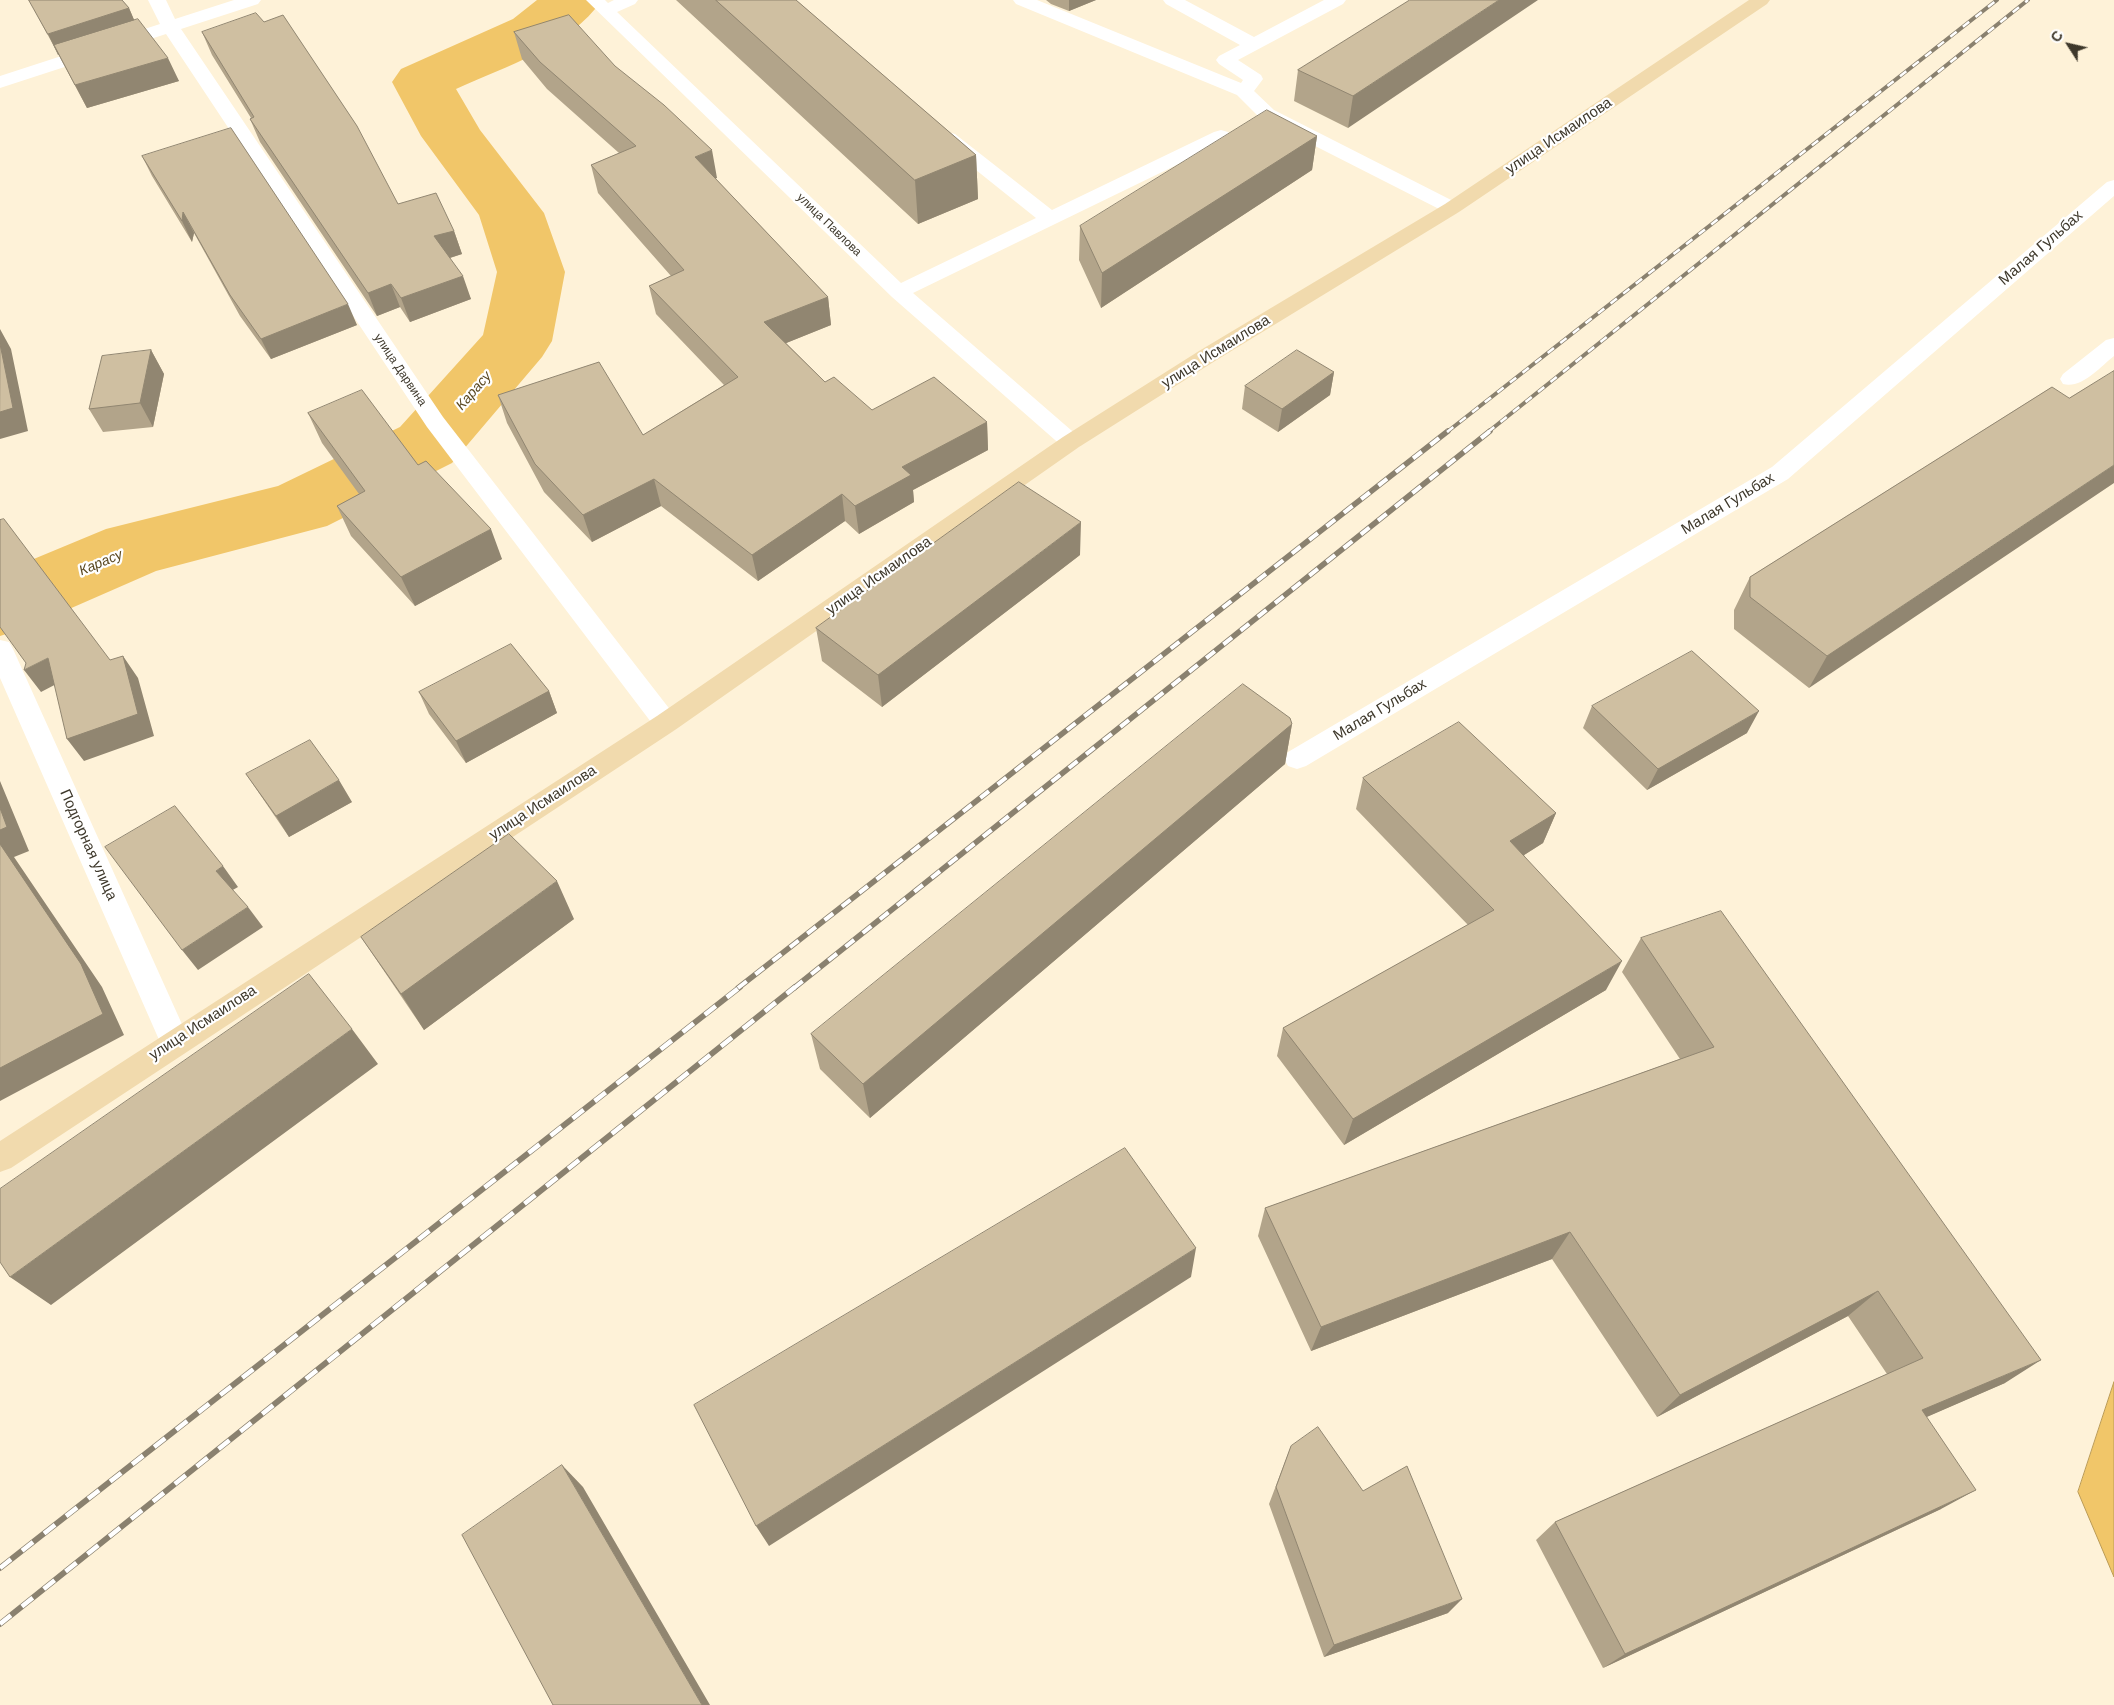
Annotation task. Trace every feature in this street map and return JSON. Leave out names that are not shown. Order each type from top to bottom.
[{"type":"main road","name":"улица Исмаилова","points":[[0,1158],[666,723],[1071,442],[1206,356],[1452,208],[1761,0]]},
{"type":"street","name":"улица Дарвина","points":[[157,0],[170,26],[434,422],[666,723]]},
{"type":"street","points":[[0,82],[252,0]]},
{"type":"street","points":[[600,5],[629,0]]},
{"type":"street","points":[[1022,0],[1244,91],[1267,114],[1452,208]]},
{"type":"street","points":[[1172,0],[1254,45]]},
{"type":"street","points":[[1244,91],[1254,79],[1225,60],[1337,0]]},
{"type":"street","name":"улица Павлова","points":[[600,5],[899,292],[1071,442]]},
{"type":"street","points":[[935,127],[1050,219]]},
{"type":"street","points":[[899,292],[1221,136]]},
{"type":"street","name":"Малая Гульбах","points":[[1297,759],[1780,473],[2114,186]]},
{"type":"street","points":[[2071,379],[2114,345]]},
{"type":"street","name":"Подгорная улица","points":[[0,649],[175,1042]]},
{"type":"shaded area","points":[[2114,1382],[2114,1577],[2078,1492]]},
{"type":"building","points":[[29,0],[122,0],[129,8],[48,34]]},
{"type":"building","points":[[716,0],[796,0],[976,155],[915,180]]},
{"type":"building","points":[[1410,0],[1499,0],[1353,96],[1298,70]]},
{"type":"building","points":[[256,13],[264,22],[283,15],[357,126],[398,204],[436,193],[454,231],[434,236],[463,276],[401,298],[391,284],[368,293],[250,119],[254,117],[202,32]]},
{"type":"building","points":[[569,15],[615,66],[664,105],[712,150],[695,157],[828,297],[764,322],[825,382],[834,377],[872,410],[934,377],[987,422],[902,467],[911,475],[855,506],[842,494],[752,555],[654,479],[583,515],[535,464],[498,395],[599,362],[643,435],[738,377],[649,286],[684,270],[591,165],[636,146],[540,62],[514,32]]},
{"type":"building","points":[[138,19],[168,58],[75,85],[54,45]]},
{"type":"building","points":[[1267,110],[1317,136],[1102,273],[1080,226]]},
{"type":"building","points":[[231,128],[348,304],[261,339],[230,295],[183,212],[182,221],[142,156]]},
{"type":"building","points":[[0,344],[13,408],[0,412]]},
{"type":"building","points":[[151,350],[140,403],[89,409],[102,356]]},
{"type":"building","points":[[1297,350],[1334,372],[1282,409],[1245,386]]},
{"type":"building","points":[[2114,371],[2114,465],[1827,656],[1750,597],[1750,577],[2052,387],[2069,398]]},
{"type":"building","points":[[362,390],[418,465],[426,461],[491,529],[401,577],[337,506],[365,491],[308,413]]},
{"type":"building","points":[[1019,482],[1081,522],[878,675],[816,628]]},
{"type":"building","points":[[4,519],[110,660],[123,656],[138,714],[67,739],[48,658],[24,670],[26,663],[0,627],[0,520]]},
{"type":"building","points":[[511,644],[549,691],[456,741],[419,692]]},
{"type":"building","points":[[1692,651],[1759,711],[1658,769],[1592,706]]},
{"type":"building","points":[[1243,684],[1290,718],[1292,724],[863,1084],[811,1034]]},
{"type":"building","points":[[1459,722],[1556,813],[1510,841],[1622,961],[1353,1119],[1283,1028],[1494,910],[1363,778]]},
{"type":"building","points":[[310,740],[339,780],[276,816],[246,774]]},
{"type":"building","points":[[175,806],[223,866],[216,871],[248,907],[182,950],[105,847]]},
{"type":"building","points":[[0,808],[7,827],[0,830]]},
{"type":"building","points":[[509,834],[557,881],[401,994],[361,937]]},
{"type":"building","points":[[0,844],[81,964],[103,1014],[0,1068]]},
{"type":"building","points":[[1721,911],[2041,1360],[1922,1410],[1976,1490],[1625,1654],[1555,1522],[1923,1358],[1878,1291],[1680,1395],[1570,1232],[1321,1327],[1265,1208],[1714,1047],[1641,938]]},
{"type":"building","points":[[309,974],[352,1029],[10,1277],[0,1262],[0,1189]]},
{"type":"building","points":[[1125,1148],[1196,1248],[756,1526],[694,1405]]},
{"type":"building","points":[[1318,1427],[1363,1491],[1407,1466],[1462,1599],[1334,1645],[1276,1487],[1291,1446]]},
{"type":"building","points":[[562,1465],[702,1705],[553,1705],[462,1535]]},
{"type":"waterway","name":"Карасу","points":[[0,606],[134,549],[300,507],[426,445],[517,341],[531,272],[511,213],[452,136],[422,82],[534,31],[573,0]]},
{"type":"railway","points":[[1447,432],[1997,0]]},
{"type":"railway","points":[[1488,432],[2028,0]]},
{"type":"railway","points":[[738,988],[1448,431]]},
{"type":"railway","points":[[794,988],[1490,431]]},
{"type":"railway","points":[[0,1568],[740,987]]},
{"type":"railway","points":[[0,1624],[795,987]]}]
